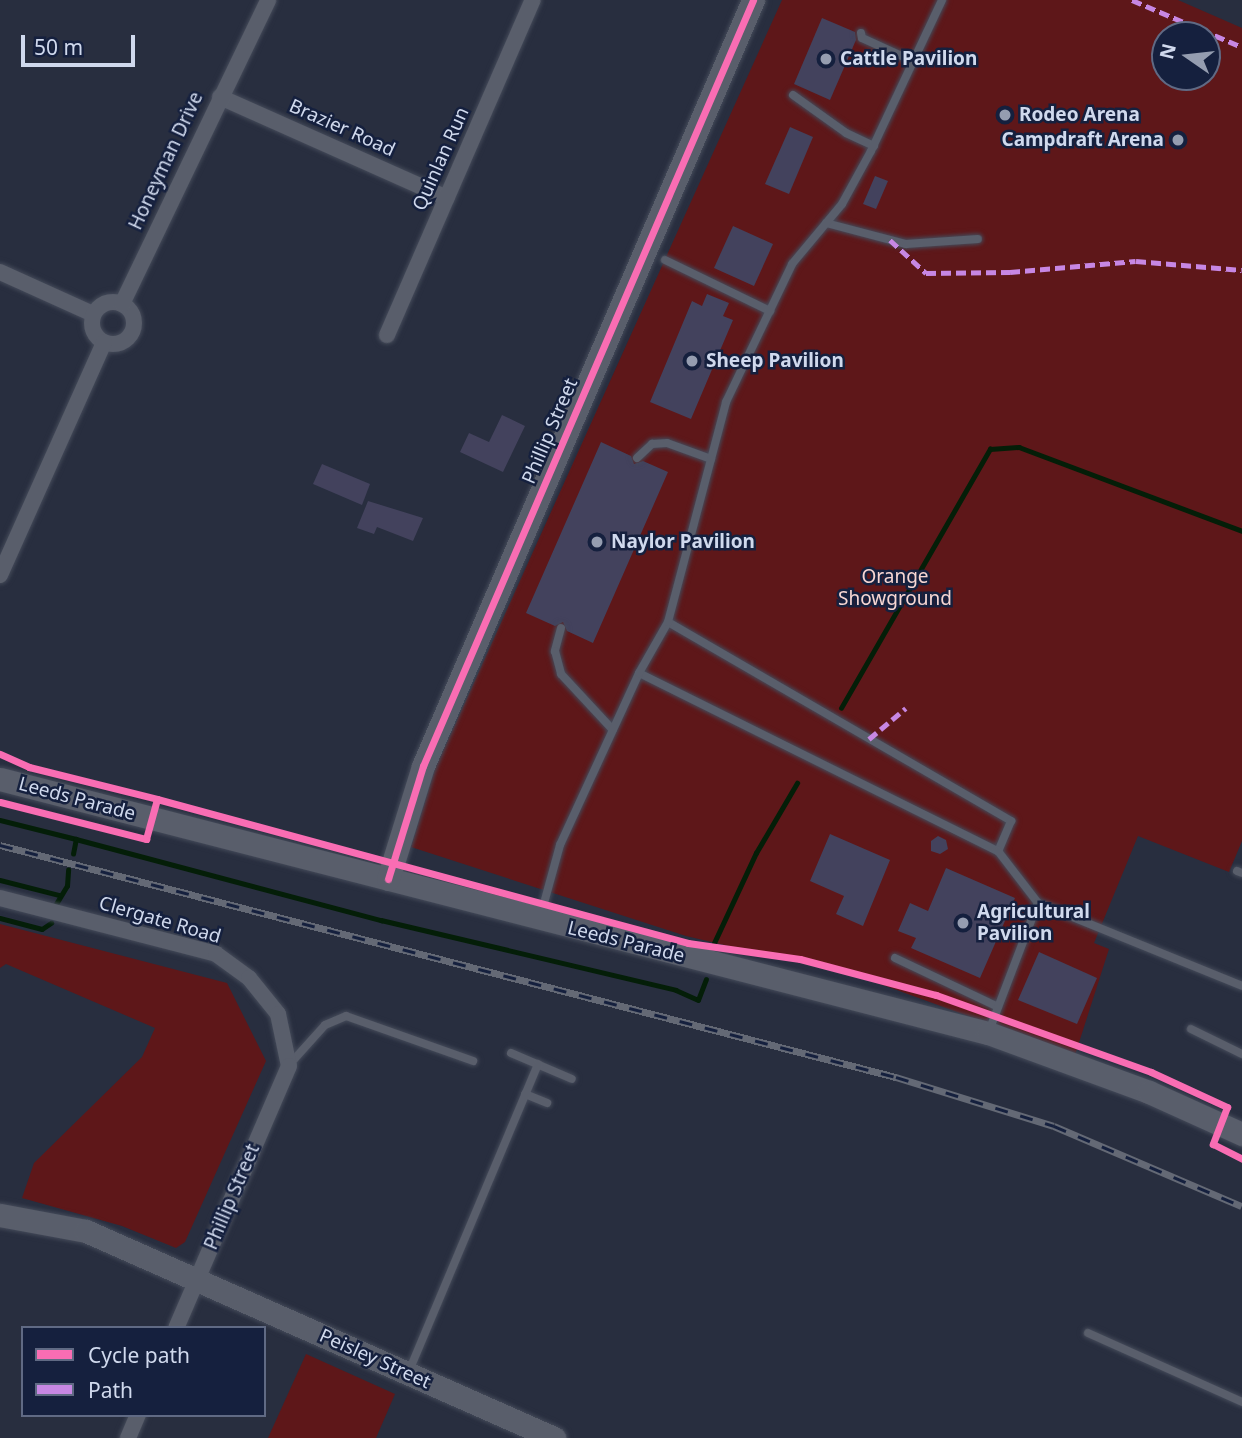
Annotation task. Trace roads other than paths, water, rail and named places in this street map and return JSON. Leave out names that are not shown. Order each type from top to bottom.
[{"type":"street","name":"Honeyman Drive","points":[[122,304],[268,0]]},
{"type":"street","name":"Quinlan Run","points":[[387,335],[533,0]]},
{"type":"street","name":"Phillip Street","points":[[388,879],[423,766],[753,0]]},
{"type":"street","name":"Brazier Road","points":[[220,97],[447,198]]},
{"type":"street","points":[[0,272],[93,314]]},
{"type":"street","points":[[106,303],[122,304],[132,314],[133,330],[119,343],[104,342],[92,328],[93,314],[106,303]]},
{"type":"street","points":[[0,575],[104,342]]},
{"type":"street","name":"Leeds Parade","points":[[0,779],[388,879],[539,921],[988,1033],[1149,1092],[1242,1134]]},
{"type":"street","name":"Clergate Road","points":[[0,898],[216,954],[249,978],[278,1013],[289,1066]]},
{"type":"street","name":"Phillip Street","points":[[177,1326],[289,1066]]},
{"type":"street","name":"Peisley Street","points":[[0,1215],[86,1231],[554,1438]]},
{"type":"street","points":[[128,1438],[137,1417]]},
{"type":"lane","points":[[539,921],[560,845],[639,673],[668,622],[726,402],[792,264],[842,204],[874,146],[942,0]]},
{"type":"lane","points":[[861,33],[862,38],[913,61]]},
{"type":"lane","points":[[793,95],[846,133],[874,146]]},
{"type":"lane","points":[[826,223],[906,244],[978,239]]},
{"type":"lane","points":[[665,260],[770,311]]},
{"type":"lane","points":[[637,458],[652,444],[667,443],[711,459]]},
{"type":"lane","points":[[668,622],[1012,821],[998,851]]},
{"type":"lane","points":[[561,628],[555,651],[561,674],[613,730]]},
{"type":"lane","points":[[639,673],[998,851],[1038,903],[1242,986]]},
{"type":"lane","points":[[988,1033],[1038,903]]},
{"type":"lane","points":[[895,958],[998,1007]]},
{"type":"lane","points":[[289,1066],[325,1025],[346,1016],[473,1061]]},
{"type":"lane","points":[[1191,1029],[1242,1054]]},
{"type":"lane","points":[[511,1053],[572,1079]]},
{"type":"lane","points":[[408,1373],[538,1064]]},
{"type":"lane","points":[[525,1094],[547,1103]]},
{"type":"lane","points":[[1088,1333],[1242,1402]]},
{"type":"waterway","points":[[841,708],[990,449],[1019,447],[1242,531]]},
{"type":"waterway","points":[[714,943],[756,853],[797,783]]},
{"type":"waterway","points":[[0,820],[76,839]]},
{"type":"waterway","points":[[73,854],[76,839],[381,920],[676,990],[698,1000],[706,979]]},
{"type":"waterway","points":[[56,904],[67,886],[68,870]]},
{"type":"waterway","points":[[0,880],[59,895]]},
{"type":"waterway","points":[[0,918],[42,929],[51,923]]},
{"type":"railway","points":[[0,845],[896,1077],[1054,1126],[1242,1206]]},
{"type":"place","name":"Cattle Pavilion","points":[[826,59]]},
{"type":"place","name":"Rodeo Arena","points":[[1005,115]]},
{"type":"place","name":"Campdraft Arena","points":[[1178,140]]},
{"type":"place","name":"Sheep Pavilion","points":[[692,361]]},
{"type":"place","name":"Naylor Pavilion","points":[[597,542]]},
{"type":"place","name":"Agricultural Pavilion","points":[[963,923]]},
{"type":"park label","name":"Orange Showground","points":[[895,588]]}]
